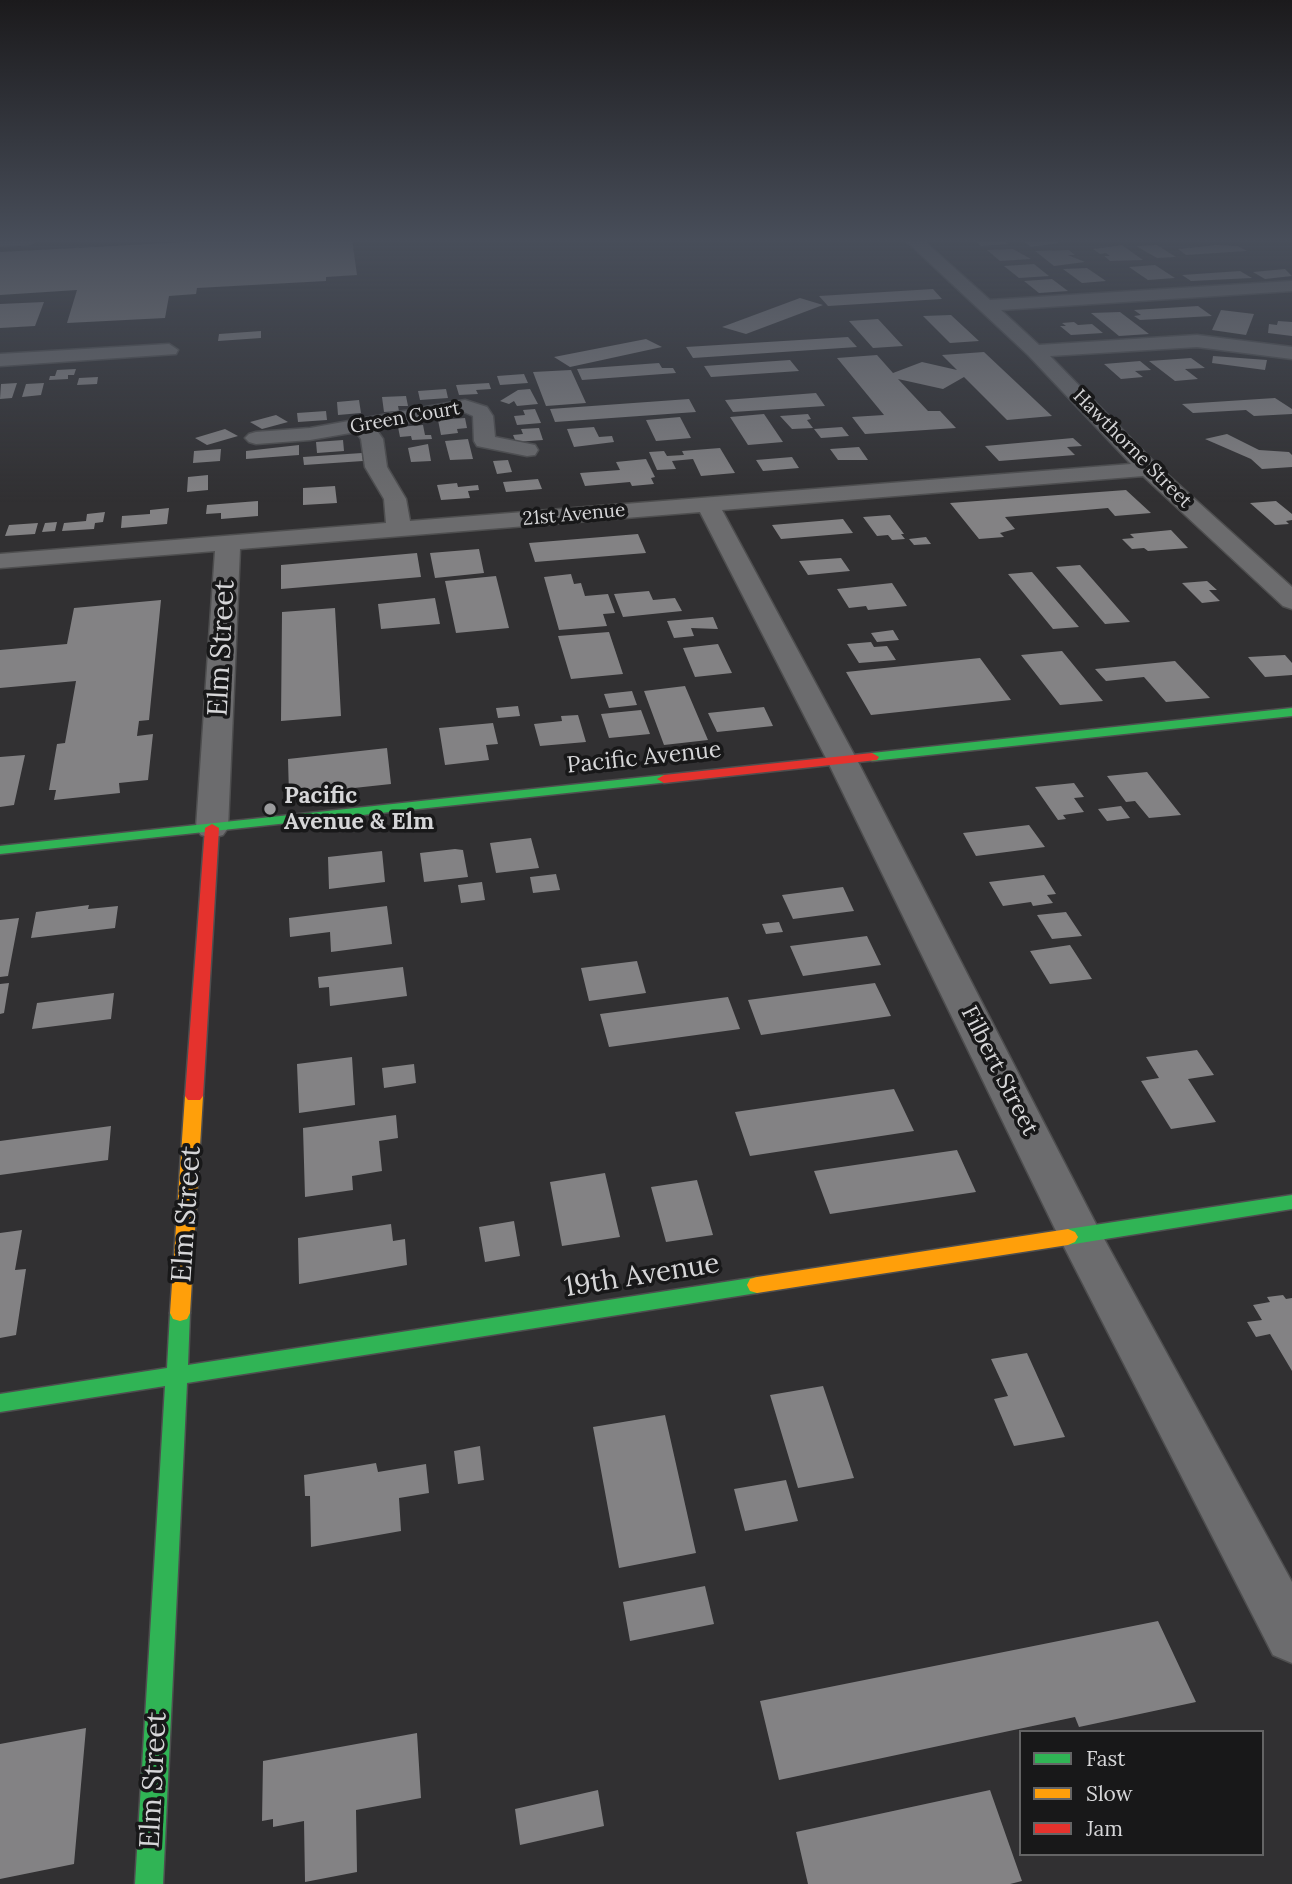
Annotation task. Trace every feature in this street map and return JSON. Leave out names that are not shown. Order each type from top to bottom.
[{"type":"main road","name":"Pacific Avenue","points":[[0,850],[1292,712]]},
{"type":"main road","name":"Elm Street","points":[[149,1884],[176,1375],[212,828]]},
{"type":"main road","name":"19th Avenue","points":[[0,1403],[1292,1202]]},
{"type":"street","name":"Hawthorne Street","points":[[1009,327],[1149,469],[1281,580],[1292,601]]},
{"type":"street","points":[[1035,351],[1197,341],[1292,353]]},
{"type":"street","points":[[0,360],[169,350]]},
{"type":"street","name":"Green Court","points":[[256,438],[310,434],[447,408],[472,407],[483,415],[485,441],[527,450]]},
{"type":"street","points":[[362,425],[372,439],[376,467],[395,499],[399,529]]},
{"type":"street","name":"21st Avenue","points":[[0,561],[1149,469]]},
{"type":"street","name":"Filbert Street","points":[[708,505],[842,760],[1080,1235],[1292,1636]]},
{"type":"street","name":"Elm Street","points":[[212,828],[228,543]]},
{"type":"building","points":[[722,327],[765,327],[746,334]]},
{"type":"building","points":[[854,327],[885,327],[903,346],[873,348]]},
{"type":"building","points":[[934,327],[964,327],[979,341],[950,343]]},
{"type":"building","points":[[1061,327],[1096,327],[1103,333],[1071,335]]},
{"type":"building","points":[[1108,327],[1140,327],[1149,334],[1119,336]]},
{"type":"building","points":[[1213,327],[1249,327],[1246,335],[1212,330]]},
{"type":"building","points":[[1269,327],[1292,327],[1292,336],[1268,333]]},
{"type":"building","points":[[261,331],[261,338],[218,341],[219,334]]},
{"type":"building","points":[[848,337],[857,347],[693,358],[686,347]]},
{"type":"building","points":[[646,339],[662,347],[570,367],[554,357]]},
{"type":"building","points":[[984,352],[1052,416],[1007,420],[964,377],[943,389],[898,379],[928,411],[940,411],[956,428],[865,434],[852,417],[884,415],[837,358],[877,355],[893,373],[922,362],[957,370],[942,355]]},
{"type":"building","points":[[1213,356],[1267,360],[1265,370],[1212,363]]},
{"type":"building","points":[[1191,358],[1205,368],[1185,369],[1198,379],[1175,381],[1149,361]]},
{"type":"building","points":[[790,360],[799,371],[711,377],[704,366]]},
{"type":"building","points":[[1140,361],[1151,370],[1135,371],[1143,377],[1121,379],[1104,364]]},
{"type":"building","points":[[659,363],[662,368],[673,368],[676,373],[582,380],[577,369]]},
{"type":"building","points":[[76,369],[74,375],[68,375],[68,379],[49,380],[50,376],[55,376],[57,370]]},
{"type":"building","points":[[571,370],[586,403],[546,406],[533,372]]},
{"type":"building","points":[[524,374],[528,383],[500,385],[497,376]]},
{"type":"building","points":[[98,377],[97,384],[77,385],[79,378]]},
{"type":"building","points":[[17,383],[12,398],[0,399],[1,384]]},
{"type":"building","points":[[44,383],[41,395],[22,397],[26,384]]},
{"type":"building","points":[[489,383],[491,389],[476,390],[478,394],[459,395],[456,385]]},
{"type":"building","points":[[446,389],[448,398],[420,400],[418,391]]},
{"type":"building","points":[[530,389],[538,404],[517,406],[514,401],[509,404],[500,401],[518,390]]},
{"type":"building","points":[[816,393],[825,406],[733,412],[725,400]]},
{"type":"building","points":[[406,396],[408,406],[398,406],[399,411],[384,412],[382,397]]},
{"type":"building","points":[[1275,398],[1292,409],[1292,414],[1254,416],[1246,410],[1193,413],[1182,404]]},
{"type":"building","points":[[689,399],[696,412],[555,422],[550,409]]},
{"type":"building","points":[[359,400],[361,413],[338,415],[337,402]]},
{"type":"building","points":[[535,409],[541,423],[517,425],[514,416],[525,415],[523,410]]},
{"type":"building","points":[[326,411],[327,420],[298,422],[297,413]]},
{"type":"building","points":[[764,414],[783,442],[748,445],[730,417]]},
{"type":"building","points":[[808,414],[811,419],[807,420],[813,428],[792,429],[780,416]]},
{"type":"building","points":[[276,415],[288,422],[262,429],[250,422]]},
{"type":"building","points":[[680,417],[691,438],[656,441],[646,420]]},
{"type":"building","points":[[465,418],[467,428],[457,429],[458,433],[441,435],[438,420]]},
{"type":"building","points":[[423,425],[425,435],[431,435],[432,439],[412,440],[411,436],[400,437],[398,427]]},
{"type":"building","points":[[594,427],[599,437],[612,436],[614,442],[574,447],[567,429]]},
{"type":"building","points":[[842,427],[849,436],[821,438],[814,429]]},
{"type":"building","points":[[539,428],[543,440],[516,442],[513,435],[523,434],[521,429]]},
{"type":"building","points":[[225,429],[238,436],[207,445],[195,438]]},
{"type":"building","points":[[1227,434],[1259,450],[1289,452],[1292,455],[1292,467],[1262,469],[1251,459],[1205,439]]},
{"type":"building","points":[[1073,438],[1082,446],[1067,447],[1075,455],[999,461],[985,446]]},
{"type":"building","points":[[468,439],[473,459],[450,460],[445,441]]},
{"type":"building","points":[[343,440],[344,451],[317,453],[316,442]]},
{"type":"building","points":[[428,444],[431,461],[411,462],[408,448]]},
{"type":"building","points":[[299,445],[299,455],[246,459],[246,451]]},
{"type":"building","points":[[859,447],[868,460],[838,460],[830,449]]},
{"type":"building","points":[[720,448],[735,473],[701,476],[693,459],[672,461],[676,469],[657,470],[649,452],[664,451],[667,456],[684,455],[682,451]]},
{"type":"building","points":[[221,449],[220,461],[193,463],[194,451]]},
{"type":"building","points":[[362,453],[363,461],[304,465],[303,457]]},
{"type":"building","points":[[792,457],[799,468],[763,471],[756,460]]},
{"type":"building","points":[[646,459],[655,477],[651,478],[654,484],[632,486],[630,482],[585,486],[580,473],[620,470],[616,462]]},
{"type":"building","points":[[508,460],[512,472],[497,474],[493,461]]},
{"type":"building","points":[[208,475],[208,490],[187,492],[188,477]]},
{"type":"building","points":[[538,479],[542,489],[506,492],[503,482]]},
{"type":"building","points":[[457,483],[458,487],[478,485],[479,490],[468,491],[470,498],[441,500],[437,485]]},
{"type":"building","points":[[335,486],[337,503],[303,505],[303,488]]},
{"type":"building","points":[[1126,490],[1151,513],[1115,516],[1108,508],[1005,517],[1015,529],[1000,533],[1004,537],[979,539],[950,503]]},
{"type":"building","points":[[258,501],[258,516],[221,519],[221,513],[206,514],[207,505]]},
{"type":"building","points":[[1276,501],[1292,514],[1292,520],[1286,521],[1289,524],[1275,525],[1250,503]]},
{"type":"building","points":[[169,508],[167,524],[121,528],[122,516],[150,514],[150,510]]},
{"type":"building","points":[[105,512],[103,522],[95,523],[94,529],[62,531],[64,523],[86,521],[87,514]]},
{"type":"building","points":[[890,515],[905,539],[892,540],[888,535],[877,536],[863,517]]},
{"type":"building","points":[[843,519],[853,533],[781,539],[772,525]]},
{"type":"building","points":[[57,522],[55,531],[42,532],[45,523]]},
{"type":"building","points":[[38,523],[35,534],[5,536],[9,525]]},
{"type":"building","points":[[1171,530],[1188,548],[1148,551],[1144,548],[1132,549],[1122,539],[1134,538],[1130,534]]},
{"type":"building","points":[[638,534],[646,553],[535,562],[529,543]]},
{"type":"building","points":[[926,537],[931,544],[914,545],[909,539]]},
{"type":"building","points":[[479,549],[484,573],[435,578],[430,553]]},
{"type":"building","points":[[417,553],[421,577],[281,589],[281,565]]},
{"type":"building","points":[[841,558],[850,571],[808,575],[799,561]]},
{"type":"building","points":[[1080,565],[1130,622],[1105,624],[1056,567]]},
{"type":"building","points":[[1032,572],[1079,627],[1053,629],[1008,574]]},
{"type":"building","points":[[571,574],[574,584],[581,583],[585,596],[608,594],[615,613],[603,614],[607,626],[559,630],[544,577]]},
{"type":"building","points":[[496,576],[509,628],[456,633],[445,581]]},
{"type":"building","points":[[1207,581],[1217,590],[1209,590],[1220,601],[1202,603],[1182,583]]},
{"type":"building","points":[[892,583],[907,606],[868,610],[866,606],[849,608],[837,589]]},
{"type":"building","points":[[649,591],[653,600],[675,598],[682,611],[623,617],[614,594]]},
{"type":"building","points":[[435,598],[440,624],[381,629],[378,604]]},
{"type":"building","points":[[161,600],[149,720],[139,721],[137,736],[153,734],[148,780],[119,783],[120,793],[54,800],[56,790],[49,790],[57,744],[65,743],[76,681],[0,688],[0,650],[67,644],[74,608]]},
{"type":"building","points":[[335,608],[341,716],[281,721],[282,612]]},
{"type":"building","points":[[713,617],[718,629],[691,628],[694,636],[674,638],[667,621]]},
{"type":"building","points":[[893,630],[899,640],[877,642],[871,633]]},
{"type":"building","points":[[609,632],[623,674],[571,679],[558,636]]},
{"type":"building","points":[[871,642],[874,647],[887,646],[896,660],[859,663],[847,644]]},
{"type":"building","points":[[718,644],[732,673],[695,677],[683,648]]},
{"type":"building","points":[[1062,651],[1103,701],[1060,705],[1021,655]]},
{"type":"building","points":[[1285,655],[1292,663],[1292,675],[1265,677],[1248,657]]},
{"type":"building","points":[[980,658],[1011,700],[871,715],[846,672]]},
{"type":"building","points":[[1175,661],[1210,698],[1166,702],[1144,677],[1106,681],[1095,669]]},
{"type":"building","points":[[685,686],[708,740],[664,745],[644,691]]},
{"type":"building","points":[[632,691],[637,705],[609,708],[604,694]]},
{"type":"building","points":[[518,706],[520,716],[498,718],[496,708]]},
{"type":"building","points":[[764,707],[773,726],[717,732],[708,713]]},
{"type":"building","points":[[641,710],[650,734],[609,738],[601,714]]},
{"type":"building","points":[[578,715],[586,742],[540,746],[534,724],[562,721],[561,716]]},
{"type":"building","points":[[493,723],[498,744],[486,745],[489,760],[445,765],[439,728]]},
{"type":"building","points":[[387,748],[391,784],[289,795],[288,759]]},
{"type":"building","points":[[25,755],[14,805],[0,807],[0,757]]},
{"type":"building","points":[[1147,772],[1181,815],[1149,818],[1135,801],[1126,802],[1107,776]]},
{"type":"building","points":[[1074,783],[1084,797],[1074,798],[1084,812],[1063,815],[1066,819],[1058,820],[1035,787]]},
{"type":"building","points":[[1121,806],[1130,818],[1107,821],[1098,809]]},
{"type":"building","points":[[1029,825],[1045,847],[976,856],[963,833]]},
{"type":"building","points":[[531,838],[539,868],[496,873],[490,843]]},
{"type":"building","points":[[463,850],[468,877],[424,882],[420,853]]},
{"type":"building","points":[[382,851],[385,882],[329,889],[328,857]]},
{"type":"building","points":[[556,874],[560,890],[533,893],[530,877]]},
{"type":"building","points":[[1044,875],[1056,894],[1047,895],[1053,903],[1033,906],[1031,902],[1003,906],[989,882]]},
{"type":"building","points":[[482,882],[485,900],[461,903],[458,885]]},
{"type":"building","points":[[843,887],[854,911],[793,919],[782,895]]},
{"type":"building","points":[[89,905],[88,909],[118,906],[115,928],[31,938],[36,912]]},
{"type":"building","points":[[387,906],[392,944],[331,952],[330,932],[290,937],[289,918]]},
{"type":"building","points":[[1066,912],[1082,936],[1052,939],[1037,915]]},
{"type":"building","points":[[19,918],[8,976],[0,977],[0,920]]},
{"type":"building","points":[[779,922],[783,932],[766,934],[762,924]]},
{"type":"building","points":[[867,936],[881,965],[803,976],[790,946]]},
{"type":"building","points":[[1070,945],[1092,979],[1050,984],[1030,951]]},
{"type":"building","points":[[637,961],[646,993],[589,1001],[581,968]]},
{"type":"building","points":[[403,967],[407,996],[330,1006],[329,987],[319,988],[318,977]]},
{"type":"building","points":[[9,983],[4,1013],[0,1014],[0,984]]},
{"type":"building","points":[[875,983],[891,1016],[761,1035],[748,1000]]},
{"type":"building","points":[[114,993],[111,1019],[32,1029],[37,1003]]},
{"type":"building","points":[[728,997],[740,1029],[609,1047],[600,1014]]},
{"type":"building","points":[[1197,1050],[1214,1075],[1188,1079],[1216,1122],[1171,1129],[1141,1081],[1159,1078],[1146,1057]]},
{"type":"building","points":[[352,1057],[355,1105],[299,1113],[297,1064]]},
{"type":"building","points":[[414,1064],[416,1083],[384,1088],[382,1068]]},
{"type":"building","points":[[894,1089],[914,1131],[750,1156],[735,1112]]},
{"type":"building","points":[[396,1115],[398,1138],[379,1141],[382,1171],[352,1176],[353,1190],[305,1197],[303,1128]]},
{"type":"building","points":[[111,1126],[108,1160],[0,1175],[0,1141]]},
{"type":"building","points":[[957,1150],[976,1192],[830,1214],[814,1171]]},
{"type":"building","points":[[605,1173],[620,1237],[562,1246],[550,1182]]},
{"type":"building","points":[[697,1180],[713,1235],[666,1242],[651,1187]]},
{"type":"building","points":[[514,1221],[520,1256],[485,1262],[479,1227]]},
{"type":"building","points":[[391,1224],[393,1241],[405,1239],[407,1265],[299,1284],[298,1238]]},
{"type":"building","points":[[22,1230],[15,1270],[26,1269],[16,1335],[0,1338],[0,1233]]},
{"type":"building","points":[[1283,1295],[1286,1299],[1292,1298],[1292,1371],[1270,1334],[1256,1337],[1247,1322],[1262,1320],[1253,1305],[1270,1302],[1267,1297]]},
{"type":"building","points":[[1027,1353],[1065,1437],[1014,1446],[994,1399],[1008,1396],[991,1359]]},
{"type":"building","points":[[823,1386],[854,1478],[798,1488],[770,1395]]},
{"type":"building","points":[[665,1415],[696,1553],[619,1568],[593,1427]]},
{"type":"building","points":[[480,1446],[484,1480],[458,1484],[454,1451]]},
{"type":"building","points":[[376,1463],[378,1472],[426,1464],[429,1493],[399,1498],[401,1531],[311,1547],[310,1496],[305,1496],[304,1475]]},
{"type":"building","points":[[786,1480],[798,1521],[745,1531],[734,1489]]},
{"type":"building","points":[[705,1586],[714,1624],[630,1641],[623,1602]]},
{"type":"building","points":[[1158,1621],[1196,1702],[1079,1727],[1075,1717],[779,1780],[760,1701]]},
{"type":"building","points":[[86,1728],[74,1864],[0,1879],[0,1744]]},
{"type":"building","points":[[417,1733],[421,1798],[356,1810],[357,1872],[305,1882],[304,1821],[273,1827],[273,1819],[262,1821],[263,1761]]},
{"type":"building","points":[[598,1790],[604,1826],[520,1845],[515,1809]]},
{"type":"building","points":[[990,1790],[1022,1881],[1010,1884],[808,1884],[796,1832]]},
{"type":"traffic: fast","points":[[872,757],[1292,712]]},
{"type":"traffic: fast","points":[[0,850],[664,779]]},
{"type":"traffic: fast","points":[[1068,1237],[1292,1202]]},
{"type":"traffic: fast","points":[[0,1403],[757,1285]]},
{"type":"traffic: fast","points":[[149,1884],[180,1313]]},
{"type":"traffic: slow","points":[[180,1313],[194,1096]]},
{"type":"traffic: slow","points":[[757,1285],[1068,1237]]},
{"type":"traffic: jam","points":[[664,779],[872,757]]},
{"type":"traffic: jam","points":[[194,1096],[212,828]]},
{"type":"place","name":"Pacific Avenue & Elm","points":[[270,809]]}]
